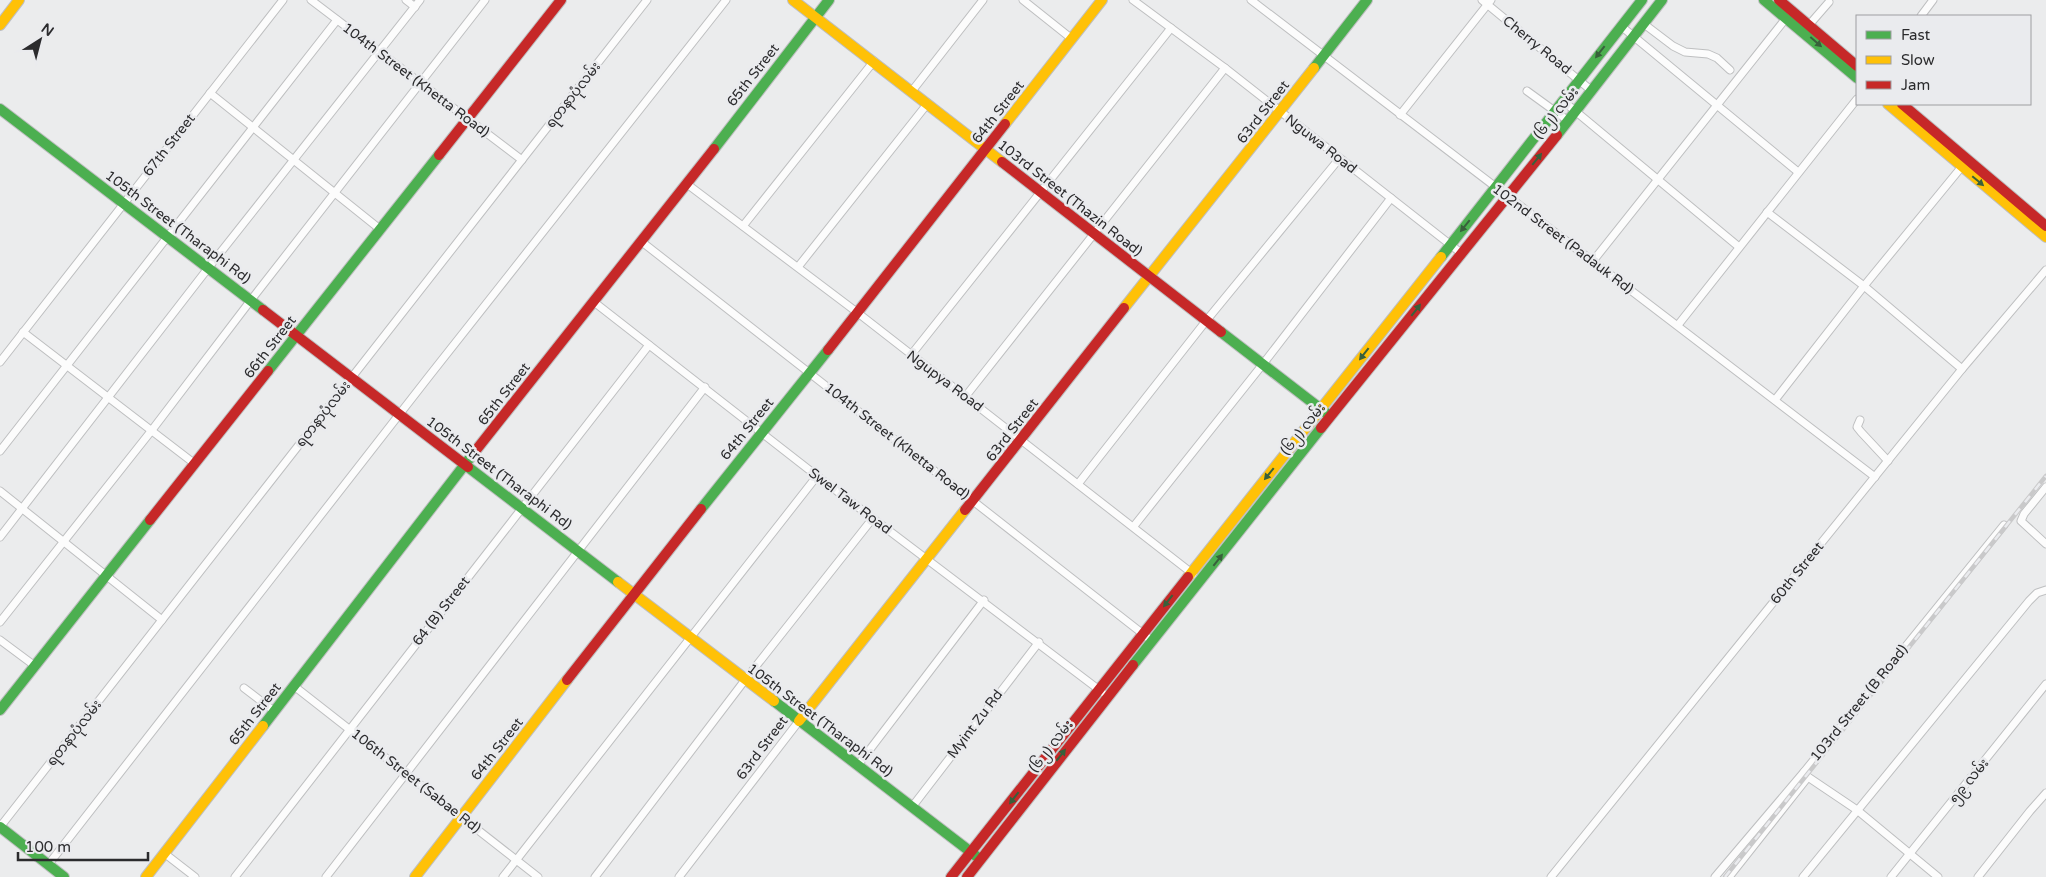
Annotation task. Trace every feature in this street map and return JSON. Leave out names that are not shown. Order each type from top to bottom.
[{"type":"street","points":[[0,25],[19,0]]},
{"type":"street","name":"67th Street","points":[[0,362],[283,0]]},
{"type":"street","name":"104th Street (Khetta Road)","points":[[311,0],[522,160]]},
{"type":"street","points":[[406,0],[415,7]]},
{"type":"street","points":[[0,537],[108,396],[420,0]]},
{"type":"street","points":[[0,622],[152,430],[334,192],[485,0]]},
{"type":"street","name":"ရတနာပုံလမ်း","points":[[0,827],[647,0]]},
{"type":"street","points":[[48,865],[726,0]]},
{"type":"street","name":"103rd Street (Thazin Road)","points":[[793,0],[1094,232],[1150,278],[1331,416]]},
{"type":"street","name":"65th Street","points":[[146,877],[465,464],[642,242],[829,0]]},
{"type":"street","points":[[912,91],[982,0]]},
{"type":"street","points":[[1023,0],[1072,39]]},
{"type":"street","name":"64th Street","points":[[415,877],[633,594],[858,313],[1102,0]]},
{"type":"street","name":"Nguwa Road","points":[[1133,0],[1225,68],[1461,253]]},
{"type":"street","name":"102nd Street (Padauk Rd)","points":[[1251,0],[1506,197],[1678,325],[1875,477]]},
{"type":"street","name":"63rd Street","points":[[679,877],[799,721],[928,560],[1368,0]]},
{"type":"street","name":"(၆၂) လမ်း","points":[[951,877],[1496,188],[1578,79],[1642,0]]},
{"type":"street","name":"(၆၂) လမ်း","points":[[967,877],[1108,696],[1592,91],[1662,0]]},
{"type":"street","points":[[1764,0],[1809,24],[1856,65]]},
{"type":"street","points":[[1779,0],[1789,14],[1856,77]]},
{"type":"street","points":[[1922,15],[1933,0]]},
{"type":"street","name":"66th Street","points":[[0,710],[381,230],[557,2]]},
{"type":"street","points":[[1400,115],[1487,2]]},
{"type":"street","name":"Cherry Road","points":[[1487,2],[1592,91]]},
{"type":"street","points":[[1809,24],[1829,2]]},
{"type":"street","points":[[1593,261],[1789,14]]},
{"type":"street","points":[[0,451],[337,20]]},
{"type":"street","points":[[1644,24],[1673,46],[1685,52],[1708,54],[1730,70]]},
{"type":"street","points":[[1621,26],[1798,172]]},
{"type":"street","points":[[910,355],[1041,193],[1170,28]]},
{"type":"street","points":[[743,226],[874,61]]},
{"type":"street","points":[[965,397],[1225,68]]},
{"type":"street","points":[[1527,91],[1567,120]]},
{"type":"street","points":[[210,93],[381,230]]},
{"type":"street","points":[[1562,100],[1740,247]]},
{"type":"street","points":[[1678,325],[1856,100]]},
{"type":"street","points":[[798,267],[928,103]]},
{"type":"street","points":[[1889,105],[2046,226]]},
{"type":"street","points":[[1903,105],[2046,237]]},
{"type":"street","name":"105th Street (Tharaphi Rd)","points":[[0,109],[981,860]]},
{"type":"street","points":[[1078,484],[1206,321],[1339,159]]},
{"type":"street","points":[[1775,400],[1864,286],[1965,163]]},
{"type":"street","name":"Ngupya Road","points":[[687,184],[858,313],[1202,580]]},
{"type":"street","points":[[1134,526],[1263,364],[1391,198]]},
{"type":"street","points":[[1767,212],[1864,286],[1962,369]]},
{"type":"street","name":"104th Street (Khetta Road)","points":[[642,242],[1152,641]]},
{"type":"street","name":"60th Street","points":[[1551,877],[1962,369],[2046,270]]},
{"type":"street","name":"Swel Taw Road","points":[[594,302],[817,476],[984,600],[1108,696]]},
{"type":"street","points":[[23,332],[195,464]]},
{"type":"street","name":"64 (B) Street","points":[[234,877],[649,345]]},
{"type":"street","points":[[326,877],[705,387]]},
{"type":"street","points":[[1860,420],[1857,426],[1861,432],[1888,461]]},
{"type":"street","points":[[504,877],[817,476]]},
{"type":"street","points":[[2046,487],[2024,514],[2021,521],[2046,544]]},
{"type":"street","points":[[0,491],[162,620]]},
{"type":"street","points":[[595,877],[745,680],[873,518]]},
{"type":"street","name":"103rd Street (B Road)","points":[[1938,877],[1856,810],[1806,774],[2004,525]]},
{"type":"street","points":[[1804,877],[1856,810],[2029,600],[2037,593],[2046,590]]},
{"type":"street","points":[[858,765],[984,600]]},
{"type":"street","points":[[0,640],[35,666]]},
{"type":"street","name":"Myint Zu Rd","points":[[912,807],[1039,642]]},
{"type":"street","name":"၅၉ လမ်း","points":[[1891,877],[2046,684]]},
{"type":"street","name":"106th Street (Sabae Rd)","points":[[294,686],[538,877]]},
{"type":"street","points":[[244,688],[274,711]]},
{"type":"street","points":[[1718,876],[1806,774]]},
{"type":"street","points":[[1729,877],[1806,774]]},
{"type":"street","points":[[1978,877],[2046,793]]},
{"type":"street","points":[[0,827],[64,877]]},
{"type":"street","points":[[164,853],[195,877]]},
{"type":"railway","points":[[1725,877],[2046,476]]},
{"type":"traffic: fast","points":[[714,149],[829,0]]},
{"type":"traffic: fast","points":[[1314,68],[1367,0]]},
{"type":"traffic: fast","points":[[1441,257],[1642,0]]},
{"type":"traffic: fast","points":[[1557,135],[1662,0]]},
{"type":"traffic: fast","points":[[1764,0],[1856,77]]},
{"type":"traffic: fast","points":[[0,109],[263,310]]},
{"type":"traffic: fast","points":[[268,371],[439,155]]},
{"type":"traffic: fast","points":[[1221,332],[1326,413]]},
{"type":"traffic: fast","points":[[701,509],[828,350]]},
{"type":"traffic: fast","points":[[1133,665],[1321,428]]},
{"type":"traffic: fast","points":[[263,726],[473,454]]},
{"type":"traffic: fast","points":[[468,467],[618,582]]},
{"type":"traffic: fast","points":[[0,710],[150,520]]},
{"type":"traffic: fast","points":[[774,701],[976,856]]},
{"type":"traffic: fast","points":[[0,827],[64,877]]},
{"type":"traffic: slow","points":[[0,25],[19,0]]},
{"type":"traffic: slow","points":[[793,0],[1002,162]]},
{"type":"traffic: slow","points":[[1005,124],[1102,0]]},
{"type":"traffic: slow","points":[[1124,308],[1314,68]]},
{"type":"traffic: slow","points":[[1889,105],[2046,237]]},
{"type":"traffic: slow","points":[[1188,577],[1441,257]]},
{"type":"traffic: slow","points":[[799,721],[965,510]]},
{"type":"traffic: slow","points":[[618,582],[774,701]]},
{"type":"traffic: slow","points":[[415,877],[567,680]]},
{"type":"traffic: slow","points":[[146,877],[263,726]]},
{"type":"traffic: jam","points":[[439,155],[561,0]]},
{"type":"traffic: jam","points":[[1779,0],[1856,65]]},
{"type":"traffic: jam","points":[[1903,105],[2046,226]]},
{"type":"traffic: jam","points":[[828,350],[1005,124]]},
{"type":"traffic: jam","points":[[1321,428],[1557,135]]},
{"type":"traffic: jam","points":[[473,454],[714,149]]},
{"type":"traffic: jam","points":[[1002,162],[1221,332]]},
{"type":"traffic: jam","points":[[965,510],[1124,308]]},
{"type":"traffic: jam","points":[[263,310],[468,467]]},
{"type":"traffic: jam","points":[[150,520],[268,371]]},
{"type":"traffic: jam","points":[[567,680],[701,509]]},
{"type":"traffic: jam","points":[[951,877],[1188,577]]},
{"type":"traffic: jam","points":[[967,877],[1133,665]]}]
